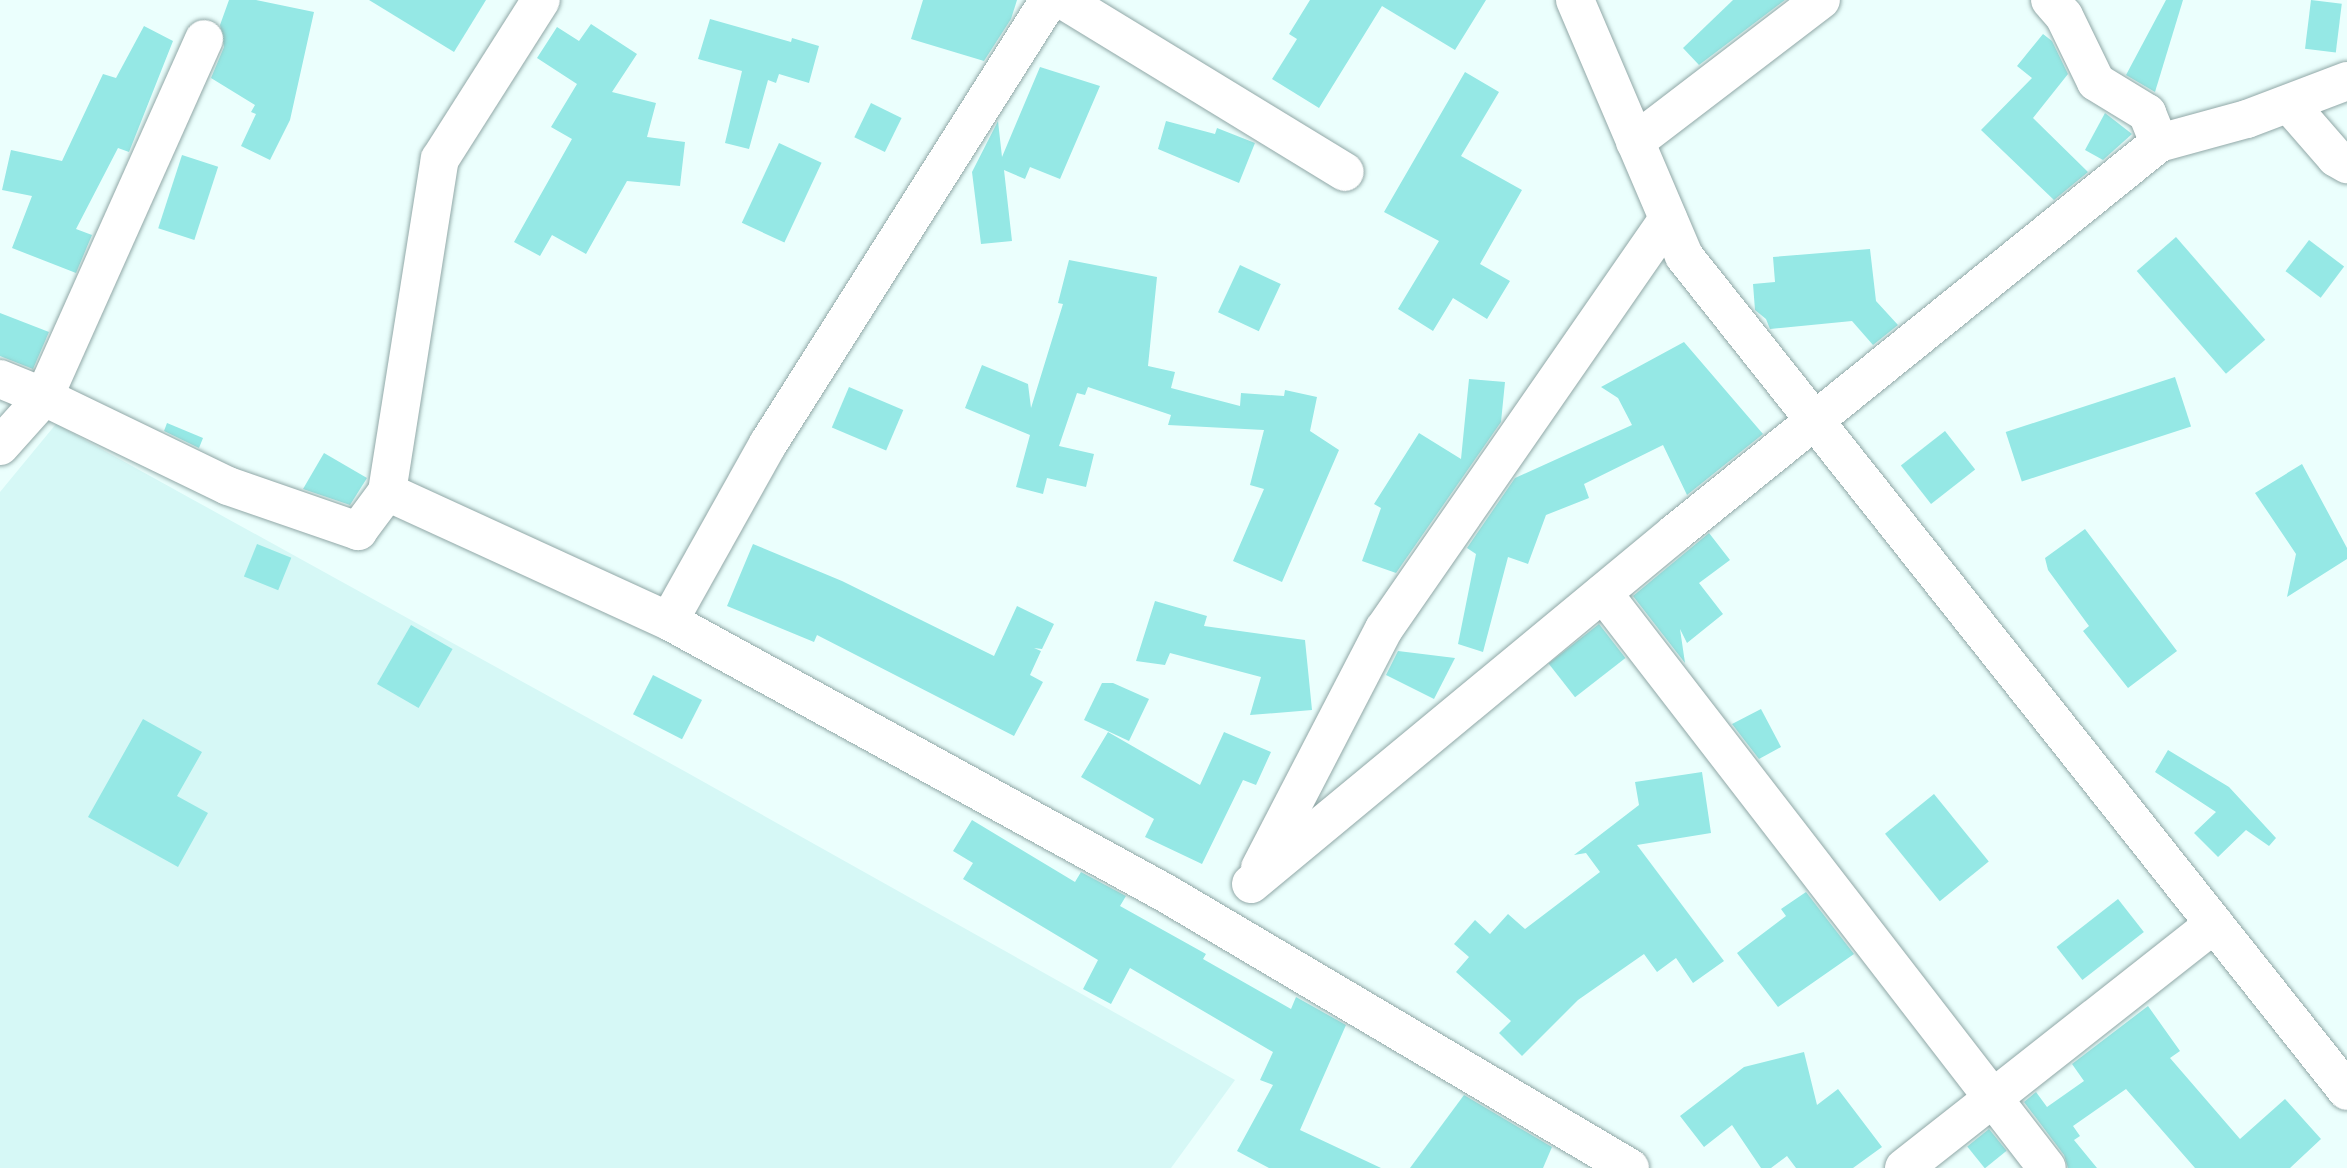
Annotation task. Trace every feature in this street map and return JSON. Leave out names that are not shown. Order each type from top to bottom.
[{"type":"street","points":[[0,379],[44,397],[228,486],[358,531],[387,492],[440,159],[541,0]]},
{"type":"street","points":[[669,621],[768,443],[1049,0]]},
{"type":"street","points":[[1063,0],[1345,172]]},
{"type":"street","points":[[1575,0],[1684,256],[2347,1091]]},
{"type":"street","points":[[1635,142],[1821,0]]},
{"type":"street","points":[[2050,0],[2064,16],[2096,82],[2147,113],[2159,143]]},
{"type":"street","points":[[0,446],[44,397],[204,39]]},
{"type":"street","points":[[1251,884],[1603,593],[2159,143],[2290,104],[2347,82]]},
{"type":"street","points":[[2290,104],[2336,158],[2347,164]]},
{"type":"street","points":[[1228,930],[1384,629],[1668,219]]},
{"type":"street","points":[[387,492],[669,621],[1228,930],[1630,1168]]},
{"type":"street","points":[[1603,593],[1991,1100],[2047,1168]]},
{"type":"street","points":[[1904,1168],[2214,924]]},
{"type":"shaded area","points":[[56,424],[686,772],[1235,1080],[1171,1168],[0,1168],[0,492]]},
{"type":"building","points":[[229,0],[256,0],[314,12],[290,120],[270,160],[241,146],[256,114],[251,112],[255,105],[211,78],[224,47],[220,25]]},
{"type":"building","points":[[369,0],[486,0],[454,52]]},
{"type":"building","points":[[923,0],[1017,0],[1011,19],[984,61],[911,39]]},
{"type":"building","points":[[1310,0],[1486,0],[1455,50],[1382,6],[1319,108],[1272,79],[1297,39],[1289,34]]},
{"type":"building","points":[[1733,0],[1785,0],[1699,65],[1683,48]]},
{"type":"building","points":[[2166,0],[2183,0],[2155,92],[2126,75]]},
{"type":"building","points":[[2311,0],[2342,4],[2336,52],[2305,49]]},
{"type":"building","points":[[710,19],[791,42],[792,38],[819,46],[809,83],[779,74],[776,83],[768,80],[749,149],[725,143],[742,71],[698,59]]},
{"type":"building","points":[[591,24],[637,54],[612,92],[656,103],[647,137],[685,142],[680,186],[627,181],[586,254],[552,235],[540,256],[514,242],[572,139],[551,127],[577,84],[537,58],[557,27],[579,41]]},
{"type":"building","points":[[144,26],[173,41],[129,152],[118,148],[76,229],[92,235],[76,273],[12,248],[32,196],[2,190],[11,150],[62,161],[103,74],[116,78]]},
{"type":"building","points":[[2043,34],[2052,41],[2068,74],[2033,118],[2088,172],[2054,200],[1981,130],[2032,78],[2017,66]]},
{"type":"building","points":[[1040,67],[1100,86],[1060,179],[1030,167],[1025,179],[1004,170],[1012,241],[981,244],[972,172],[998,121],[1002,157]]},
{"type":"building","points":[[1465,72],[1499,92],[1461,156],[1522,190],[1480,264],[1510,281],[1487,319],[1453,298],[1433,331],[1398,309],[1439,241],[1384,212]]},
{"type":"building","points":[[871,103],[902,118],[885,152],[854,137]]},
{"type":"building","points":[[2105,113],[2132,134],[2103,160],[2085,150]]},
{"type":"building","points":[[1166,121],[1215,134],[1217,128],[1255,143],[1239,183],[1158,149]]},
{"type":"building","points":[[779,143],[822,163],[784,243],[742,223]]},
{"type":"building","points":[[182,155],[218,167],[194,240],[158,228]]},
{"type":"building","points":[[2176,237],[2265,340],[2226,374],[2137,271]]},
{"type":"building","points":[[2309,240],[2344,266],[2321,298],[2286,271]]},
{"type":"building","points":[[1870,249],[1876,301],[1898,325],[1873,345],[1852,321],[1770,329],[1766,319],[1755,310],[1753,284],[1775,282],[1773,257]]},
{"type":"building","points":[[1069,260],[1157,277],[1148,366],[1175,372],[1171,388],[1240,406],[1241,393],[1284,396],[1285,390],[1317,397],[1310,431],[1339,450],[1282,582],[1233,561],[1264,489],[1250,485],[1264,430],[1168,425],[1171,415],[1088,387],[1085,395],[1077,393],[1059,446],[1094,454],[1086,487],[1047,478],[1043,494],[1016,487],[1030,435],[965,408],[982,365],[1028,384],[1031,408],[1063,304],[1058,303]]},
{"type":"building","points":[[1240,265],[1281,284],[1259,331],[1218,312]]},
{"type":"building","points":[[0,313],[49,332],[33,369],[0,356]]},
{"type":"building","points":[[1684,342],[1763,434],[1687,495],[1663,445],[1584,484],[1589,498],[1546,515],[1528,564],[1508,557],[1483,652],[1458,644],[1476,554],[1467,548],[1515,478],[1632,425],[1618,398],[1601,387]]},
{"type":"building","points":[[2175,377],[2191,426],[2022,481],[2006,432]]},
{"type":"building","points":[[1469,379],[1505,382],[1501,422],[1396,573],[1362,561],[1381,508],[1374,504],[1419,433],[1461,459]]},
{"type":"building","points":[[849,387],[903,410],[886,451],[832,428]]},
{"type":"building","points":[[167,423],[203,438],[199,448],[164,431]]},
{"type":"building","points":[[1945,431],[1975,470],[1931,504],[1901,465]]},
{"type":"building","points":[[324,453],[367,478],[350,505],[303,489]]},
{"type":"building","points":[[2302,464],[2347,548],[2347,559],[2287,597],[2296,554],[2255,493]]},
{"type":"building","points":[[2085,529],[2177,651],[2128,688],[2083,631],[2089,626],[2048,570],[2045,558]]},
{"type":"building","points":[[1709,533],[1730,560],[1699,583],[1723,614],[1687,643],[1680,629],[1685,663],[1633,596]]},
{"type":"building","points":[[257,544],[291,558],[278,590],[244,576]]},
{"type":"building","points":[[753,544],[842,581],[994,656],[1017,606],[1054,624],[1042,649],[1034,648],[1041,651],[1030,675],[1043,682],[1014,736],[817,635],[814,642],[727,606]]},
{"type":"building","points":[[1155,601],[1207,616],[1204,626],[1305,640],[1312,710],[1250,715],[1261,677],[1170,653],[1165,665],[1136,661]]},
{"type":"building","points":[[1599,624],[1625,658],[1575,697],[1549,663]]},
{"type":"building","points":[[411,625],[453,649],[419,708],[377,684]]},
{"type":"building","points":[[1398,651],[1455,658],[1434,699],[1386,675]]},
{"type":"building","points":[[653,675],[702,700],[682,739],[633,714]]},
{"type":"building","points":[[1102,683],[1113,683],[1149,699],[1129,741],[1084,720]]},
{"type":"building","points":[[1761,709],[1781,747],[1759,759],[1732,724]]},
{"type":"building","points":[[143,719],[202,752],[177,796],[208,813],[178,867],[88,817]]},
{"type":"building","points":[[1108,732],[1200,785],[1224,732],[1271,752],[1256,785],[1243,780],[1202,864],[1145,837],[1154,819],[1081,777]]},
{"type":"building","points":[[2168,750],[2229,787],[2276,838],[2269,846],[2246,830],[2218,857],[2194,833],[2216,812],[2155,772]]},
{"type":"building","points":[[1702,772],[1711,833],[1637,845],[1724,961],[1693,983],[1676,958],[1657,972],[1644,954],[1578,1000],[1522,1056],[1499,1033],[1511,1021],[1456,972],[1469,957],[1454,944],[1475,920],[1490,934],[1508,914],[1525,929],[1600,872],[1586,853],[1574,855],[1639,805],[1635,782]]},
{"type":"building","points":[[1934,794],[1989,862],[1940,901],[1885,834]]},
{"type":"building","points":[[972,820],[1075,882],[1081,872],[1126,896],[1120,906],[1206,954],[1203,959],[1291,1009],[1296,997],[1346,1025],[1300,1130],[1381,1168],[1269,1168],[1237,1151],[1273,1085],[1260,1080],[1273,1052],[1130,968],[1111,1004],[1083,989],[1098,960],[963,879],[973,863],[953,851]]},
{"type":"building","points":[[1806,892],[1854,954],[1778,1007],[1737,953],[1786,916],[1781,909]]},
{"type":"building","points":[[2118,899],[2144,932],[2082,980],[2057,947]]},
{"type":"building","points":[[2148,1006],[2180,1051],[2170,1058],[2240,1139],[2285,1099],[2321,1139],[2290,1168],[2195,1168],[2126,1089],[2073,1126],[2080,1136],[2074,1140],[2097,1168],[2068,1168],[2064,1155],[2024,1102],[2036,1092],[2047,1107],[2084,1081],[2072,1064]]},
{"type":"building","points":[[1804,1052],[1817,1105],[1838,1089],[1882,1147],[1853,1168],[1796,1168],[1787,1156],[1771,1168],[1761,1168],[1732,1125],[1704,1147],[1680,1116],[1744,1067]]},
{"type":"building","points":[[1464,1095],[1552,1147],[1543,1168],[1410,1168]]},
{"type":"building","points":[[1989,1129],[2007,1151],[1985,1168],[1967,1147]]}]
